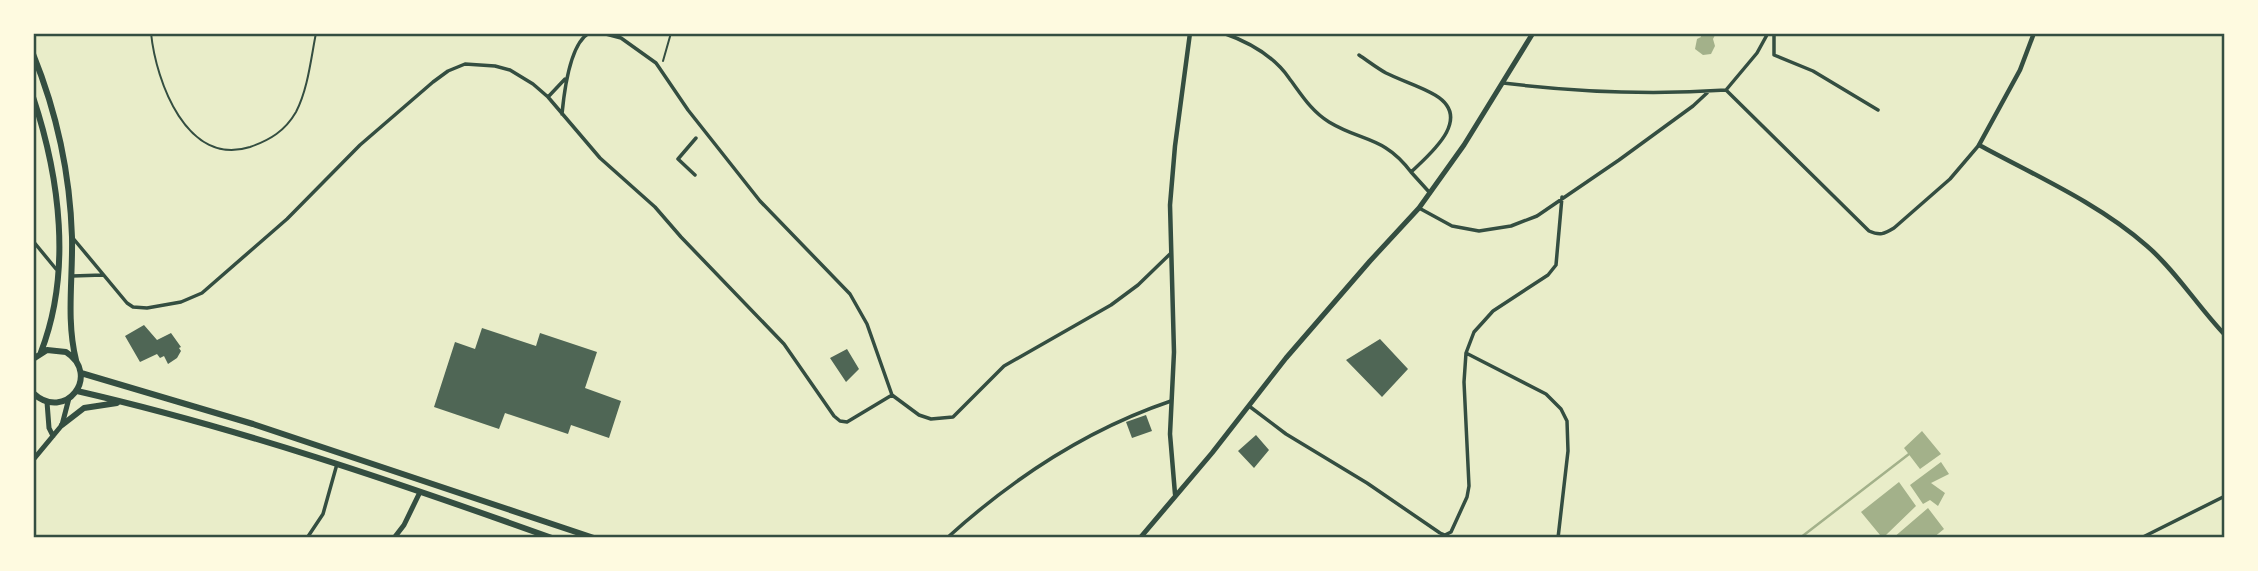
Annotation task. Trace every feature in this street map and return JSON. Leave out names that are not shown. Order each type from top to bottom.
[{"type":"main road","points":[[1140,538],[1370,261],[1419,208],[1464,145],[1533,33]]},
{"type":"main road","points":[[33,54],[51,102],[62,148],[72,236],[70,326],[81,373],[77,391],[69,398],[57,403],[47,402],[33,393]]},
{"type":"main road","points":[[33,97],[48,148],[57,201],[58,272],[52,324],[41,352],[33,359]]},
{"type":"main road","points":[[41,352],[60,350],[76,360]]},
{"type":"main road","points":[[81,373],[253,424],[594,538]]},
{"type":"main road","points":[[77,391],[172,414],[337,464],[552,538]]},
{"type":"main road","points":[[62,425],[69,398]]},
{"type":"main road","points":[[47,402],[49,428],[53,436]]},
{"type":"main road","points":[[33,460],[62,425],[84,408],[128,403]]},
{"type":"main road","points":[[394,538],[404,525],[420,492]]},
{"type":"street","points":[[562,114],[567,77],[582,38],[589,33]]},
{"type":"street","points":[[602,33],[611,34],[628,43],[656,63],[688,110],[760,201],[856,301],[892,395],[919,415],[931,419],[953,417],[1004,366],[1111,305],[1138,285],[1170,254]]},
{"type":"street","points":[[1175,494],[1170,434],[1174,352],[1170,205],[1190,33]]},
{"type":"street","points":[[1223,33],[1251,44],[1269,56],[1315,112],[1330,122],[1389,149],[1430,193]]},
{"type":"street","points":[[1503,83],[1553,90],[1664,94],[1726,90],[1757,53],[1768,33]]},
{"type":"street","points":[[1774,33],[1774,55],[1813,71],[1878,110]]},
{"type":"street","points":[[1726,90],[1870,231],[1885,234],[1950,179],[1979,145],[2020,70],[2034,33]]},
{"type":"street","points":[[1359,55],[1385,72],[1445,102],[1450,114],[1446,136],[1411,172]]},
{"type":"street","points":[[72,236],[119,295],[133,307],[181,302],[202,293],[287,219],[360,145],[422,90],[448,71],[474,63],[506,69],[533,83],[600,158],[655,207],[784,344],[834,416],[847,422],[892,395]]},
{"type":"street","points":[[548,97],[567,77]]},
{"type":"street","points":[[1419,208],[1452,226],[1479,231],[1511,226],[1537,216],[1619,160],[1693,106],[1709,91]]},
{"type":"street","points":[[695,175],[678,159],[696,138]]},
{"type":"street","points":[[1979,145],[2103,213],[2129,231],[2151,249],[2225,335]]},
{"type":"street","points":[[1249,406],[1286,434],[1367,483],[1440,533],[1445,535],[1451,532],[1469,486],[1464,382],[1466,353],[1474,332],[1493,311],[1548,275],[1556,265],[1562,197]]},
{"type":"street","points":[[33,242],[58,272]]},
{"type":"street","points":[[72,276],[103,275]]},
{"type":"street","points":[[1466,353],[1546,394],[1561,409],[1567,421],[1567,451],[1558,538]]},
{"type":"street","points":[[947,538],[970,517],[1058,454],[1092,434],[1173,400]]},
{"type":"street","points":[[307,538],[323,514],[337,464]]},
{"type":"street","points":[[2141,538],[2225,496]]},
{"type":"path","points":[[150,33],[159,75],[166,94],[180,116],[203,144],[232,151],[268,141],[281,131],[296,111],[316,33]]},
{"type":"path","points":[[661,72],[671,33]]},
{"type":"shaded area","points":[[1700,33],[1716,33],[1711,54],[1703,55],[1695,49],[1697,39],[1701,37]]},
{"type":"shaded area","points":[[1922,431],[1941,454],[1920,469],[1904,448]]},
{"type":"shaded area","points":[[1941,462],[1949,474],[1931,483],[1945,493],[1938,506],[1930,500],[1923,504],[1910,485]]},
{"type":"shaded area","points":[[1899,482],[1916,506],[1886,535],[1880,535],[1861,512]]},
{"type":"shaded area","points":[[1928,508],[1944,529],[1933,538],[1893,538]]},
{"type":"building","points":[[144,325],[157,340],[171,333],[181,347],[177,358],[168,364],[164,356],[160,358],[157,354],[140,362],[125,336]]},
{"type":"building","points":[[482,328],[536,346],[540,333],[597,352],[585,388],[621,401],[609,438],[571,425],[568,434],[505,413],[499,429],[434,407],[455,342],[475,349]]},
{"type":"building","points":[[1380,339],[1408,369],[1382,397],[1346,360]]},
{"type":"building","points":[[847,349],[859,369],[846,382],[830,358]]},
{"type":"building","points":[[1146,415],[1152,431],[1132,438],[1126,422]]},
{"type":"building","points":[[1256,435],[1269,450],[1254,468],[1238,451]]},
{"type":"waterway","points":[[1800,538],[1909,454]]}]
